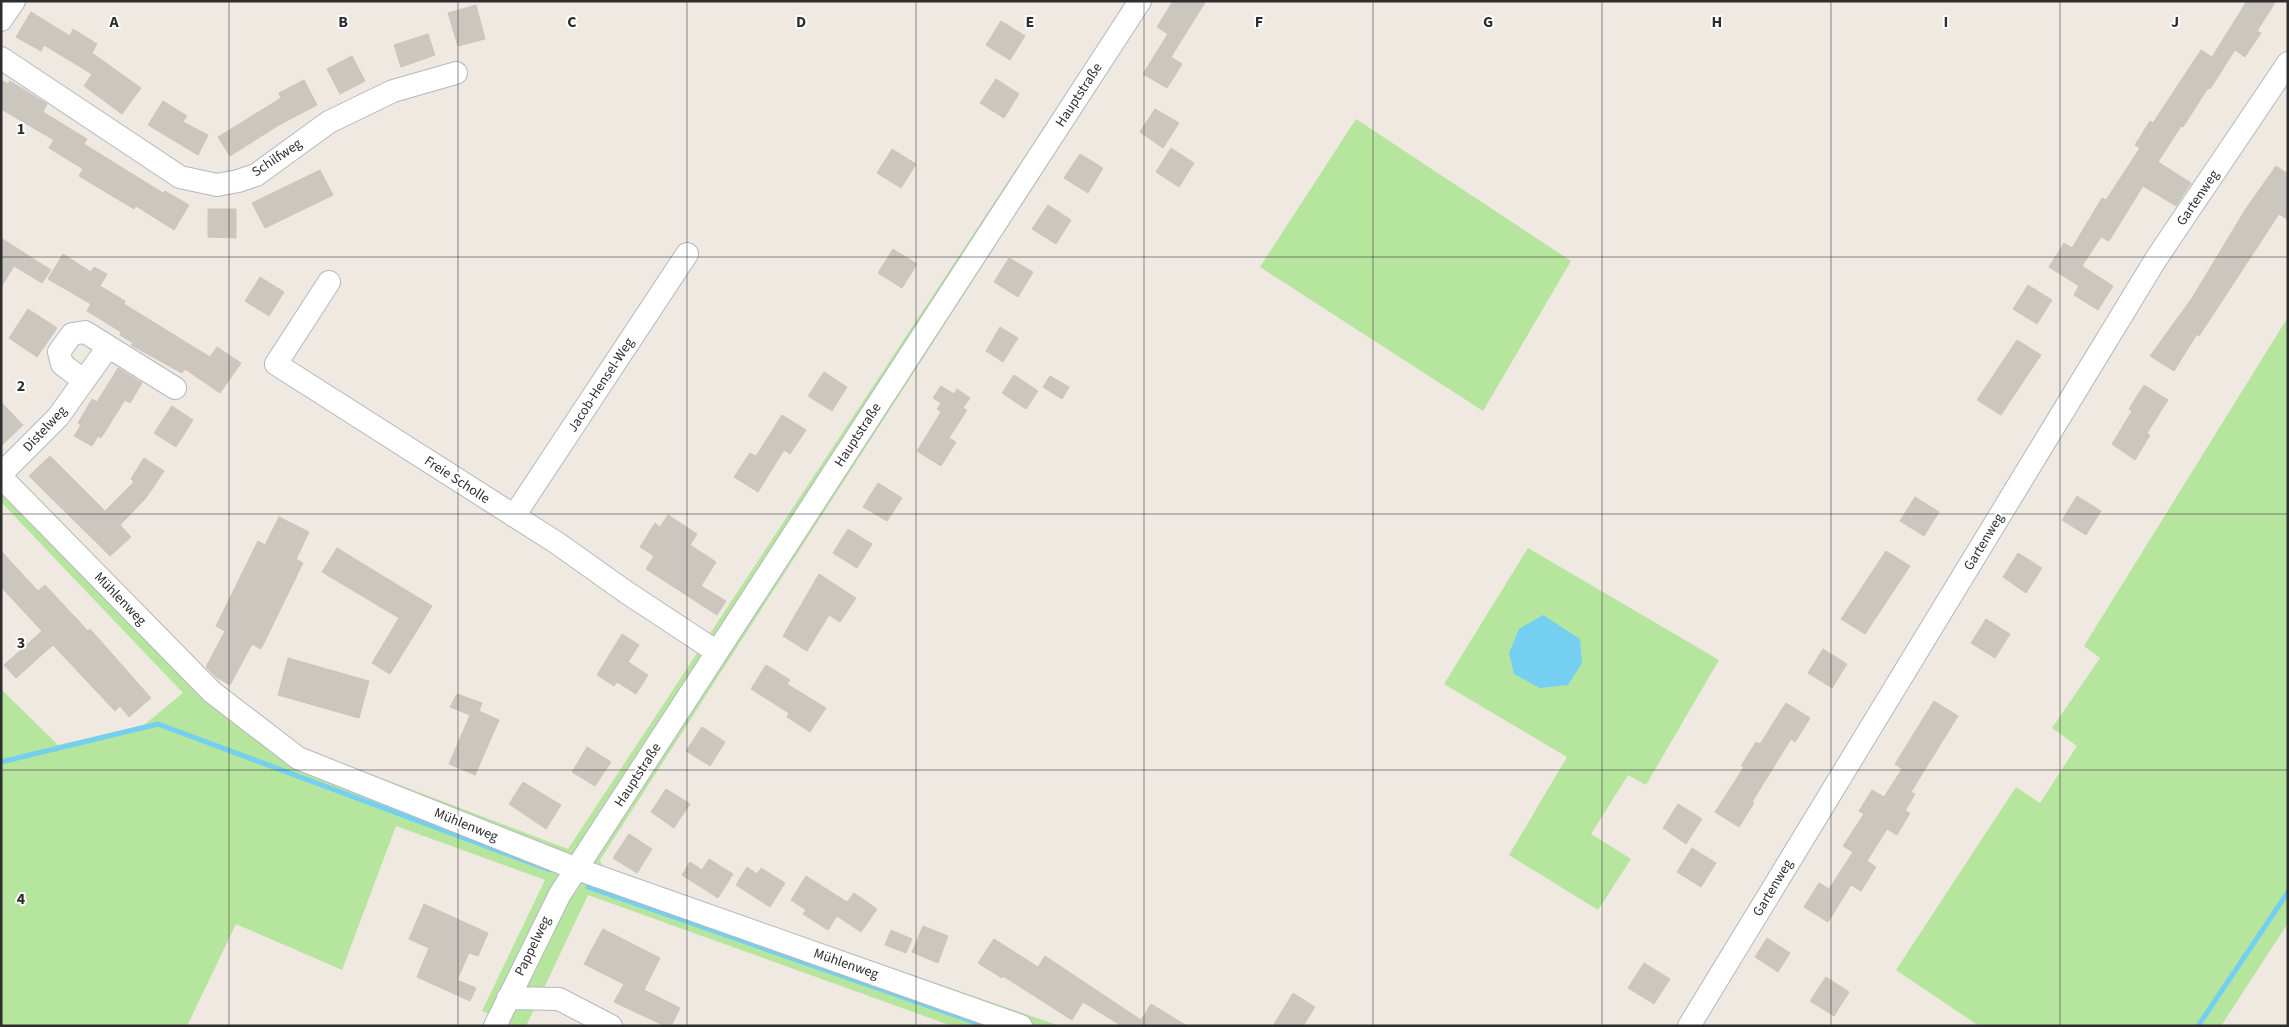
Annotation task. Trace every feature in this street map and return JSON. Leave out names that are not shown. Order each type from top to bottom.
[{"type":"street","points":[[1,20],[14,1]]},
{"type":"street","name":"Hauptstraße","points":[[577,869],[1140,1]]},
{"type":"street","name":"Schilfweg","points":[[1,58],[180,177],[217,184],[238,181],[256,175],[328,122],[393,91],[456,73]]},
{"type":"street","name":"Gartenweg","points":[[1689,1026],[2156,259],[2288,63]]},
{"type":"street","name":"Jacob-Hensel-Weg","points":[[514,516],[687,254]]},
{"type":"street","name":"Freie Scholle","points":[[329,282],[276,364],[558,543],[626,592],[717,652]]},
{"type":"street","points":[[84,381],[62,364],[59,352],[72,334],[85,332],[175,388]]},
{"type":"street","name":"Distelweg","points":[[1,476],[58,418],[108,347]]},
{"type":"street","name":"Mühlenweg","points":[[1,476],[212,692],[298,758],[577,869],[1021,1026]]},
{"type":"street","name":"Pappelweg","points":[[495,1026],[560,894],[577,869]]},
{"type":"street","points":[[508,998],[559,999],[612,1026]]},
{"type":"green space","points":[[1127,1],[1153,1],[600,860],[603,867],[1060,1026],[952,1026],[588,895],[526,1026],[514,1026],[482,1011],[545,880],[396,826],[342,970],[236,924],[187,1026],[1,1026],[1,689],[58,745],[144,725],[183,693],[1,502],[1,462],[202,670],[305,749],[568,849]]},
{"type":"green space","points":[[1356,119],[1571,261],[1483,411],[1260,267]]},
{"type":"green space","points":[[2288,317],[2288,923],[2221,1026],[1979,1026],[1896,970],[2016,787],[2040,803],[2077,746],[2052,728],[2100,658],[2084,646]]},
{"type":"green space","points":[[1528,548],[1719,660],[1646,785],[1628,775],[1591,834],[1631,859],[1598,910],[1509,855],[1567,757],[1444,684]]},
{"type":"water","points":[[1543,615],[1580,639],[1582,663],[1568,685],[1540,688],[1514,674],[1509,653],[1519,629]]},
{"type":"building","points":[[1173,1],[1206,1],[1171,57],[1182,64],[1167,88],[1143,74],[1168,34],[1157,27]]},
{"type":"building","points":[[2247,1],[2276,1],[2257,31],[2261,33],[2245,57],[2235,50],[2158,162],[2191,183],[2176,206],[2143,186],[2109,241],[2101,237],[2082,266],[2113,286],[2098,310],[2074,295],[2079,286],[2049,267],[2064,243],[2072,248],[2102,198],[2106,200],[2140,148],[2135,145],[2150,121],[2153,123],[2201,50],[2212,57]]},
{"type":"building","points":[[476,5],[485,39],[458,46],[448,13]]},
{"type":"building","points":[[31,12],[70,36],[73,29],[97,44],[92,53],[141,88],[122,114],[84,86],[92,74],[44,45],[41,51],[16,37]]},
{"type":"building","points":[[1001,21],[1025,36],[1010,60],[986,45]]},
{"type":"building","points":[[428,34],[435,55],[401,67],[394,45]]},
{"type":"building","points":[[352,56],[365,81],[340,94],[327,69]]},
{"type":"building","points":[[996,79],[1019,94],[1004,118],[980,103]]},
{"type":"building","points":[[1,80],[8,84],[10,81],[47,104],[43,112],[87,139],[84,144],[163,193],[165,191],[189,205],[174,230],[136,206],[134,209],[79,176],[83,169],[49,148],[54,140],[1,109]]},
{"type":"building","points":[[304,80],[317,105],[279,125],[230,156],[218,137],[281,98],[279,93]]},
{"type":"building","points":[[163,101],[187,116],[183,122],[208,135],[198,155],[148,125]]},
{"type":"building","points":[[1155,109],[1179,123],[1163,148],[1140,132]]},
{"type":"building","points":[[1171,148],[1194,163],[1179,187],[1156,172]]},
{"type":"building","points":[[892,149],[916,164],[901,188],[877,173]]},
{"type":"building","points":[[1080,154],[1103,168],[1088,193],[1064,178]]},
{"type":"building","points":[[2276,166],[2288,174],[2288,220],[2279,214],[2174,371],[2150,356],[2192,298],[2245,210]]},
{"type":"building","points":[[320,170],[333,195],[265,228],[252,203]]},
{"type":"building","points":[[1048,205],[1071,220],[1056,244],[1032,229]]},
{"type":"building","points":[[208,209],[236,209],[236,238],[208,237]]},
{"type":"building","points":[[1,238],[51,270],[42,283],[14,266],[1,287]]},
{"type":"building","points":[[893,249],[917,264],[902,288],[878,273]]},
{"type":"building","points":[[63,254],[91,272],[94,267],[107,274],[100,286],[125,301],[124,304],[210,357],[217,347],[241,363],[220,393],[185,369],[182,373],[131,345],[133,343],[120,335],[121,332],[87,311],[91,304],[48,279]]},
{"type":"building","points":[[1009,258],[1033,272],[1018,297],[994,282]]},
{"type":"building","points":[[260,277],[284,292],[269,316],[245,301]]},
{"type":"building","points":[[2028,285],[2052,300],[2037,324],[2013,309]]},
{"type":"building","points":[[28,309],[57,328],[37,357],[9,338]]},
{"type":"building","points":[[1000,327],[1018,338],[1003,362],[986,351]]},
{"type":"building","points":[[2017,340],[2041,355],[2001,415],[1977,400]]},
{"type":"building","points":[[118,368],[142,383],[130,403],[125,400],[101,438],[98,436],[92,446],[74,436],[81,425],[78,423],[92,399],[97,402]]},
{"type":"building","points":[[824,372],[847,387],[832,411],[808,396]]},
{"type":"building","points":[[1014,375],[1038,391],[1026,409],[1002,393]]},
{"type":"building","points":[[1050,376],[1069,387],[1062,399],[1043,387]]},
{"type":"building","points":[[2144,385],[2168,400],[2147,433],[2150,435],[2135,460],[2112,444],[2132,411],[2129,409]]},
{"type":"building","points":[[941,386],[954,394],[957,389],[970,398],[963,408],[967,410],[949,438],[956,442],[941,466],[917,451],[941,412],[937,409],[941,403],[933,398]]},
{"type":"building","points":[[1,402],[23,425],[1,446]]},
{"type":"building","points":[[172,406],[193,420],[176,447],[154,433]]},
{"type":"building","points":[[782,415],[806,430],[790,454],[784,450],[758,492],[734,477],[750,453],[756,456]]},
{"type":"building","points":[[50,456],[105,511],[134,482],[131,479],[144,458],[164,471],[146,498],[120,525],[131,537],[110,556],[29,476]]},
{"type":"building","points":[[878,483],[902,498],[887,521],[863,507]]},
{"type":"building","points":[[2077,496],[2101,511],[2086,535],[2062,520]]},
{"type":"building","points":[[1915,497],[1939,512],[1924,536],[1900,521]]},
{"type":"building","points":[[668,515],[697,534],[690,545],[716,562],[701,586],[726,601],[717,615],[646,569],[654,556],[640,547],[655,523],[660,527]]},
{"type":"building","points":[[279,517],[309,532],[296,559],[303,563],[261,649],[252,644],[230,685],[216,677],[206,667],[225,631],[216,626],[258,541],[265,545]]},
{"type":"building","points":[[848,529],[872,544],[857,568],[833,553]]},
{"type":"building","points":[[337,548],[432,606],[390,674],[372,663],[399,618],[322,572]]},
{"type":"building","points":[[1,551],[38,591],[45,585],[88,631],[90,629],[151,698],[129,717],[120,706],[115,711],[53,645],[16,678],[4,665],[42,631],[1,587]]},
{"type":"building","points":[[1886,551],[1910,566],[1865,634],[1841,619]]},
{"type":"building","points":[[2018,553],[2042,568],[2026,593],[2003,577]]},
{"type":"building","points":[[819,574],[856,598],[840,622],[829,615],[807,651],[783,636]]},
{"type":"building","points":[[1986,619],[2010,634],[1995,658],[1971,643]]},
{"type":"building","points":[[622,634],[639,645],[628,662],[648,675],[636,694],[617,682],[614,686],[597,675]]},
{"type":"building","points":[[1823,649],[1847,664],[1832,688],[1808,673]]},
{"type":"building","points":[[288,658],[369,681],[359,718],[278,695]]},
{"type":"building","points":[[766,665],[790,680],[787,684],[826,708],[810,732],[787,717],[789,713],[751,689]]},
{"type":"building","points":[[457,694],[482,703],[479,711],[499,720],[475,775],[449,764],[470,715],[450,707]]},
{"type":"building","points":[[1934,701],[1958,716],[1911,792],[1915,794],[1905,811],[1910,813],[1897,835],[1887,829],[1867,861],[1876,867],[1861,891],[1851,885],[1828,922],[1804,907],[1819,883],[1829,889],[1853,852],[1843,846],[1864,814],[1859,811],[1872,790],[1884,797],[1902,769],[1895,764]]},
{"type":"building","points":[[1786,703],[1810,718],[1795,742],[1791,739],[1752,802],[1754,803],[1739,827],[1715,812],[1744,767],[1741,766],[1756,742],[1760,744]]},
{"type":"building","points":[[702,727],[725,742],[710,766],[686,751]]},
{"type":"building","points":[[587,747],[611,762],[595,786],[572,772]]},
{"type":"building","points":[[523,782],[561,805],[546,829],[509,804]]},
{"type":"building","points":[[666,789],[690,804],[674,828],[651,812]]},
{"type":"building","points":[[1678,804],[1702,819],[1686,844],[1663,828]]},
{"type":"building","points":[[629,834],[652,849],[637,873],[613,858]]},
{"type":"building","points":[[1692,848],[1716,863],[1701,887],[1677,872]]},
{"type":"building","points":[[709,859],[733,874],[718,898],[682,875],[690,862],[702,870]]},
{"type":"building","points":[[747,867],[757,874],[761,868],[785,883],[770,907],[736,885]]},
{"type":"building","points":[[806,876],[847,902],[854,893],[877,909],[861,932],[837,916],[828,930],[803,914],[806,910],[791,900]]},
{"type":"building","points":[[424,904],[488,933],[478,956],[469,953],[457,980],[476,988],[470,1001],[417,977],[429,948],[409,939]]},
{"type":"building","points":[[923,926],[948,936],[938,963],[912,952]]},
{"type":"building","points":[[603,929],[660,958],[644,990],[680,1008],[671,1026],[665,1026],[614,1002],[624,984],[584,964]]},
{"type":"building","points":[[891,930],[912,939],[906,953],[885,945]]},
{"type":"building","points":[[1767,938],[1790,953],[1778,972],[1755,957]]},
{"type":"building","points":[[994,939],[1038,967],[1045,956],[1141,1020],[1151,1004],[1187,1026],[1122,1026],[1083,1002],[1072,1020],[1003,976],[1002,978],[978,963]]},
{"type":"building","points":[[1644,963],[1670,979],[1654,1004],[1628,988]]},
{"type":"building","points":[[1826,977],[1849,992],[1834,1016],[1810,1001]]},
{"type":"building","points":[[1293,993],[1315,1007],[1303,1026],[1273,1026]]},
{"type":"waterway","points":[[1,762],[158,724],[550,870]]},
{"type":"waterway","points":[[588,887],[986,1026]]},
{"type":"waterway","points":[[2198,1026],[2288,892]]}]
